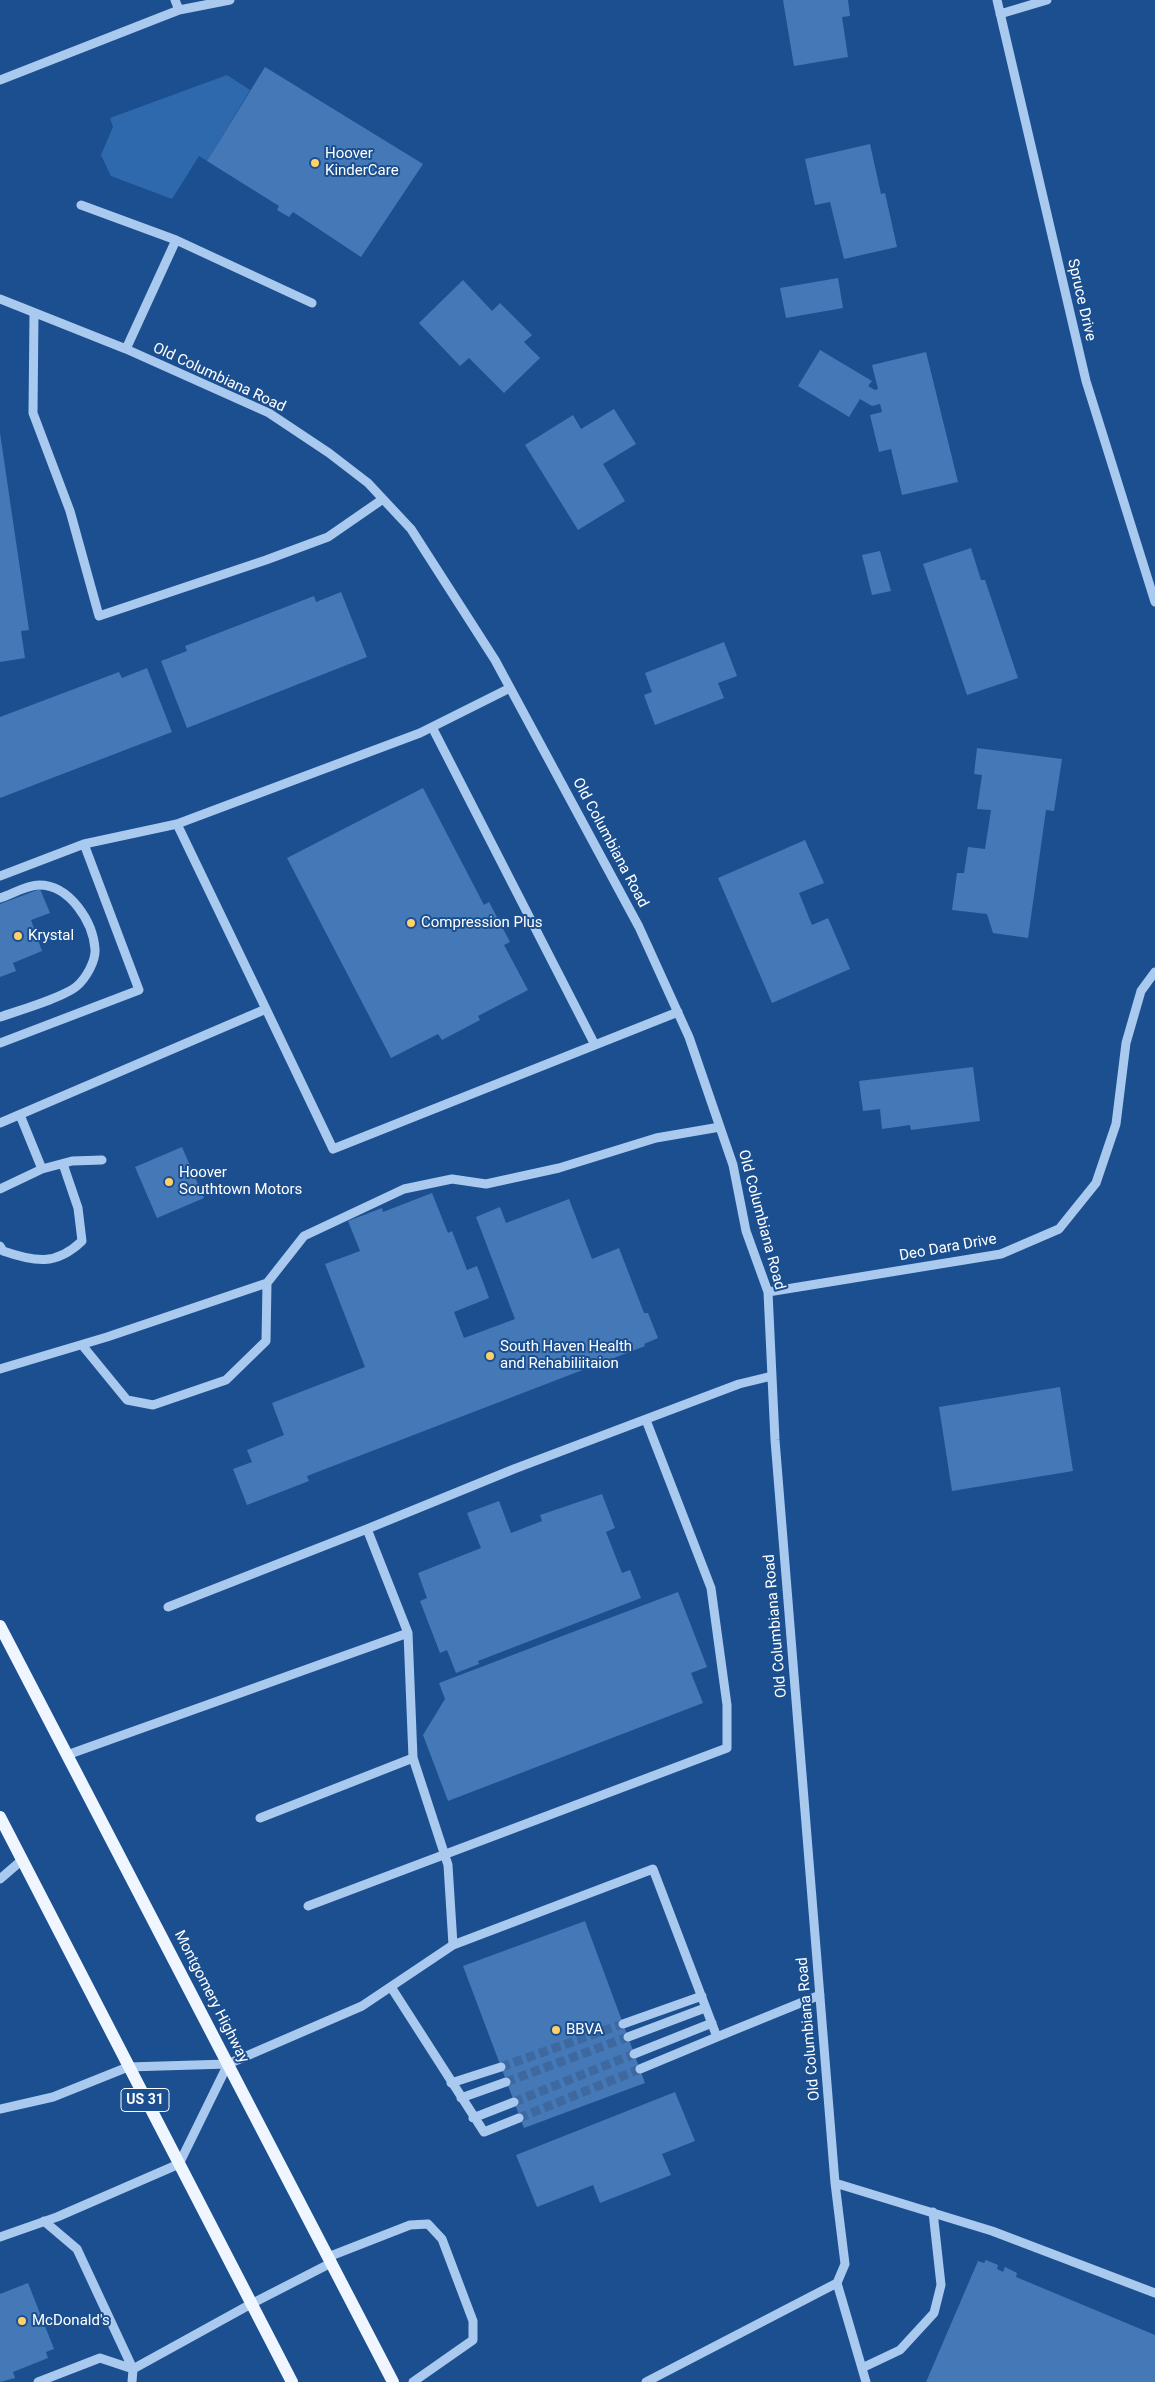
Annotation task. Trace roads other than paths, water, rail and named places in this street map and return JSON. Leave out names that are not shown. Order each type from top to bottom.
[{"type":"main road","name":"Montgomery Highway","points":[[0,1626],[393,2382]]},
{"type":"main road","name":"US 31","points":[[0,1817],[292,2382]]},
{"type":"street","points":[[175,0],[179,10]]},
{"type":"street","points":[[0,80],[179,10],[230,0]]},
{"type":"street","name":"Spruce Drive","points":[[997,0],[1086,381],[1155,602]]},
{"type":"street","points":[[1000,14],[1047,0]]},
{"type":"street","points":[[82,205],[176,240],[312,303]]},
{"type":"street","points":[[126,349],[176,240]]},
{"type":"street","name":"Old Columbiana Road","points":[[0,299],[126,349],[269,414],[329,453],[368,483],[384,499],[412,529],[495,660],[639,927],[689,1037],[733,1165],[746,1231],[768,1292],[775,1450],[836,2183],[845,2264],[836,2283]]},
{"type":"street","points":[[34,313],[33,412],[70,511],[99,616],[266,560],[328,537],[384,499]]},
{"type":"street","points":[[0,876],[84,844],[177,824],[432,727],[510,688]]},
{"type":"street","points":[[432,727],[595,1045]]},
{"type":"street","points":[[177,824],[333,1149],[678,1012]]},
{"type":"street","points":[[0,1043],[139,990],[84,844]]},
{"type":"street","points":[[0,898],[38,884],[48,886],[64,894],[79,908],[86,921],[95,950],[91,966],[76,987],[0,1017]]},
{"type":"street","name":"Deo Dara Drive","points":[[768,1292],[1001,1254],[1059,1229],[1096,1183],[1116,1124],[1126,1043],[1140,991],[1155,972]]},
{"type":"street","points":[[0,1123],[266,1009]]},
{"type":"street","points":[[20,1115],[42,1170]]},
{"type":"street","points":[[0,1369],[82,1345],[267,1283],[304,1236],[404,1189],[452,1179],[486,1184],[559,1168],[656,1138],[720,1127]]},
{"type":"street","points":[[0,1188],[42,1170],[72,1161],[102,1160]]},
{"type":"street","points":[[0,1246],[3,1251],[39,1261],[69,1253],[82,1240],[78,1208],[63,1164]]},
{"type":"street","points":[[82,1345],[127,1400],[153,1405],[208,1387],[226,1380],[266,1341],[267,1283]]},
{"type":"street","points":[[168,1607],[739,1384],[772,1376]]},
{"type":"street","points":[[308,1906],[727,1748],[728,1705],[711,1588],[646,1420]]},
{"type":"street","points":[[367,1529],[408,1633],[413,1758],[448,1865],[452,1945]]},
{"type":"street","points":[[67,1755],[408,1633]]},
{"type":"street","points":[[260,1818],[413,1758]]},
{"type":"street","points":[[0,1879],[22,1860]]},
{"type":"street","points":[[0,2109],[53,2097],[128,2067],[228,2064],[362,2006],[452,1945],[653,1869],[705,2008],[718,2037]]},
{"type":"street","points":[[391,1987],[473,2118],[484,2132],[520,2118]]},
{"type":"street","points":[[640,2069],[820,1995]]},
{"type":"street","points":[[623,2024],[702,1996]]},
{"type":"street","points":[[628,2037],[705,2008]]},
{"type":"street","points":[[634,2054],[712,2023]]},
{"type":"street","points":[[0,2237],[44,2221],[179,2164],[228,2064]]},
{"type":"street","points":[[451,2083],[501,2067]]},
{"type":"street","points":[[461,2098],[506,2082]]},
{"type":"street","points":[[473,2118],[514,2102]]},
{"type":"street","points":[[836,2183],[992,2231],[1155,2293]]},
{"type":"street","points":[[862,2368],[900,2350],[934,2313],[941,2285],[932,2212]]},
{"type":"street","points":[[44,2221],[78,2250],[133,2369],[132,2382]]},
{"type":"street","points":[[38,2382],[100,2358],[133,2369],[329,2260],[410,2225],[428,2224],[442,2240],[473,2321],[473,2340],[413,2382]]},
{"type":"street","points":[[646,2382],[836,2283],[866,2382]]},
{"type":"tunnel","points":[[501,2067],[623,2024]]},
{"type":"tunnel","points":[[506,2082],[628,2037]]},
{"type":"tunnel","points":[[514,2102],[634,2054]]},
{"type":"tunnel","points":[[519,2118],[640,2069]]},
{"type":"place","name":"Hoover KinderCare","points":[[315,163]]},
{"type":"place","name":"Compression Plus","points":[[411,923]]},
{"type":"place","name":"Krystal","points":[[18,936]]},
{"type":"place","name":"Hoover Southtown Motors","points":[[169,1182]]},
{"type":"place","name":"South Haven Health and Rehabiliitaion","points":[[490,1356]]},
{"type":"place","name":"BBVA","points":[[556,2030]]},
{"type":"place","name":"McDonald's","points":[[22,2321]]}]
